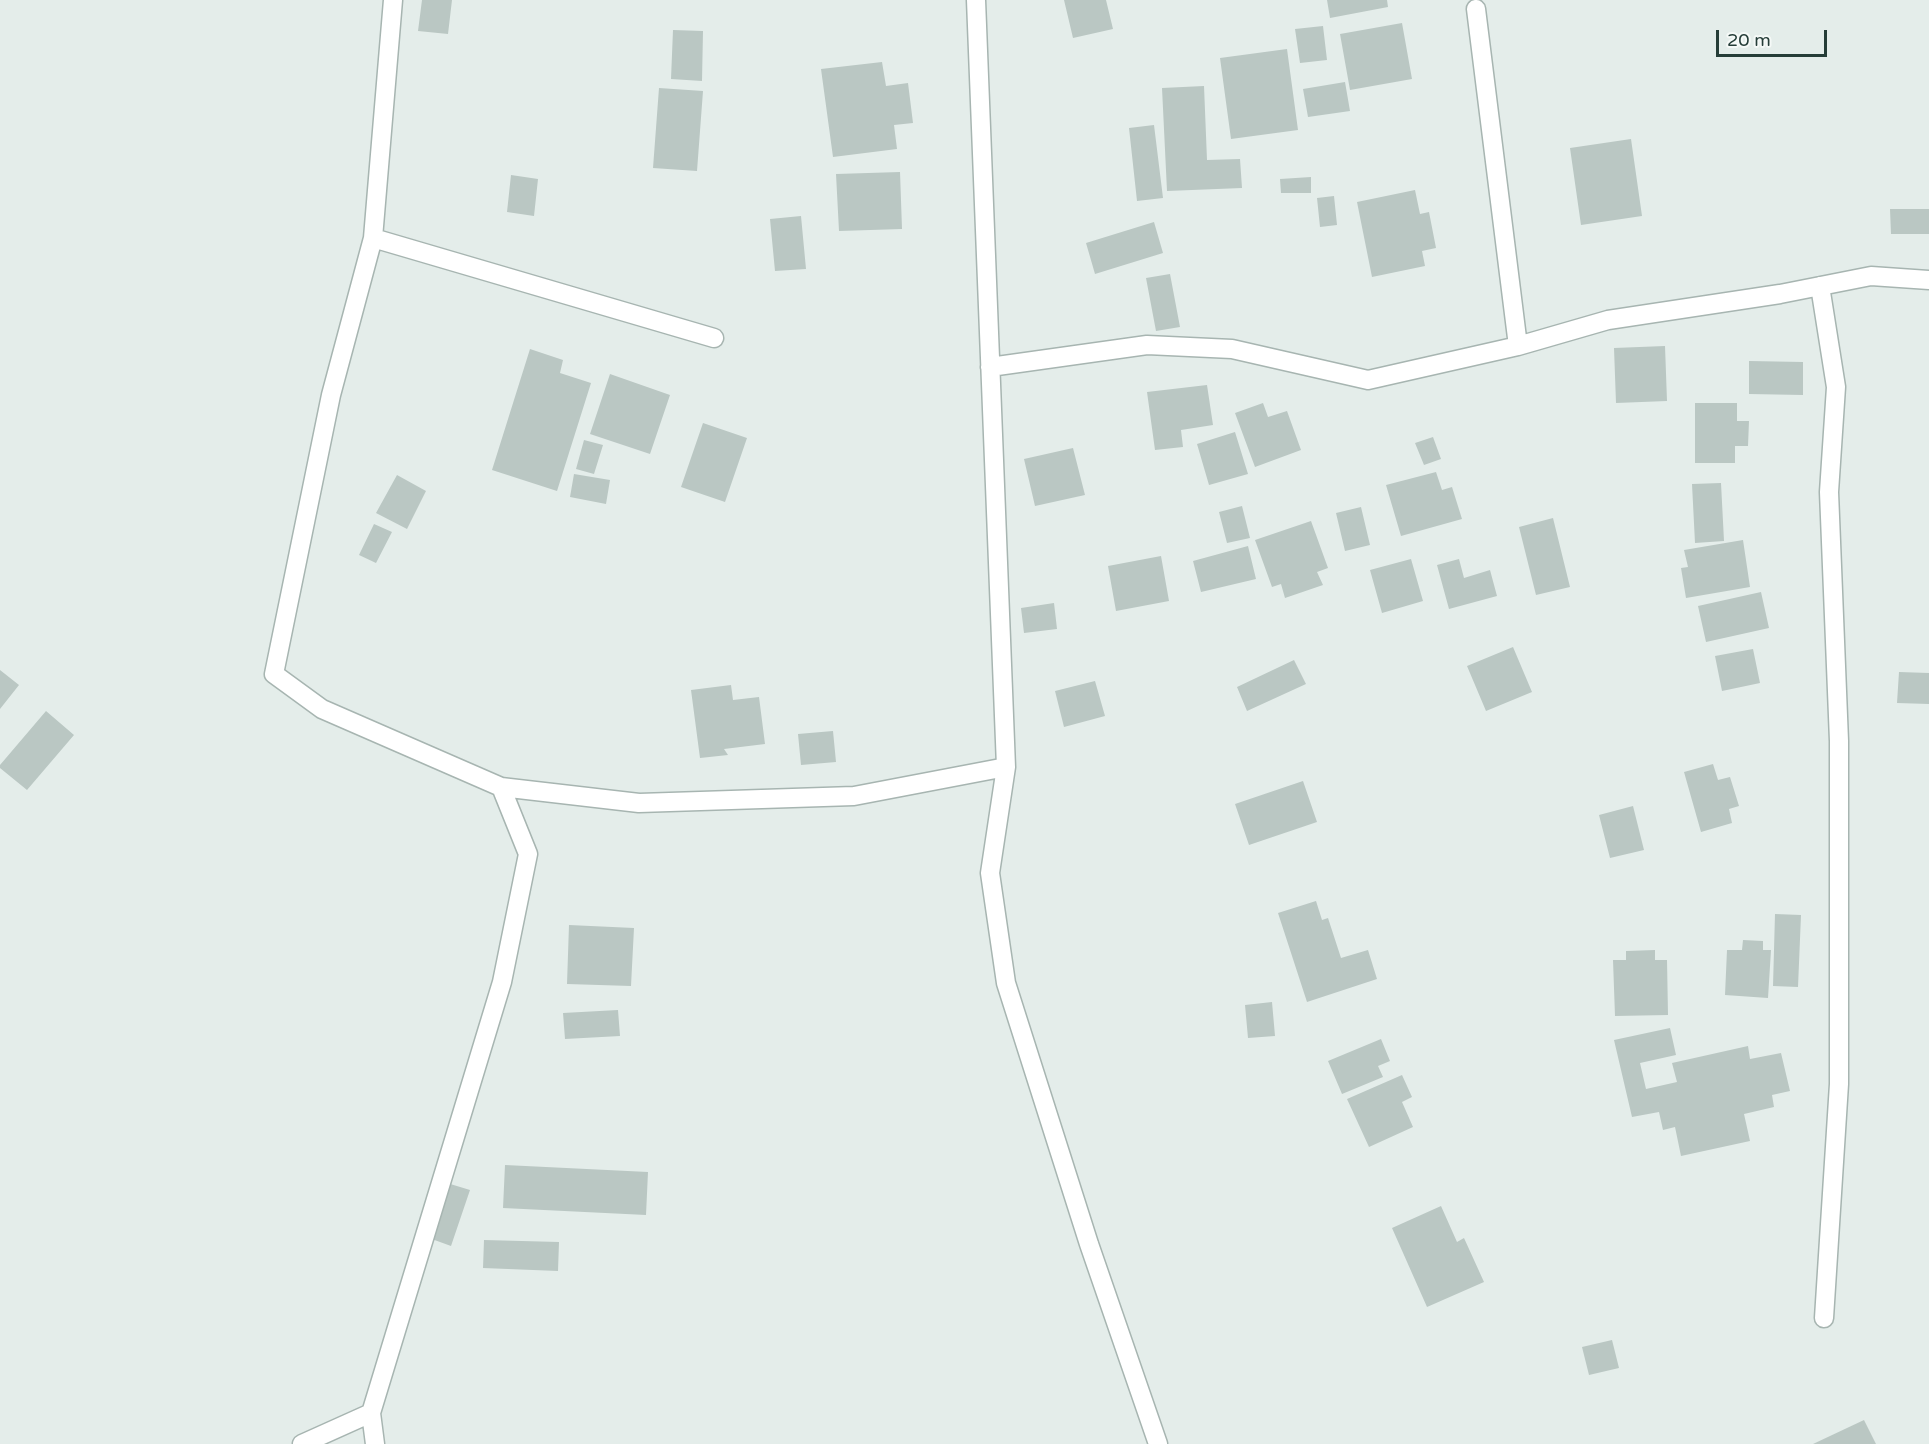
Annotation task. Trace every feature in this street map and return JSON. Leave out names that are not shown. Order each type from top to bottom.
[{"type":"street","points":[[393,0],[373,238],[331,395],[274,674],[322,709],[501,787],[639,803],[854,796],[1006,767]]},
{"type":"street","points":[[976,0],[1006,767],[990,873],[1006,983],[1089,1244],[1158,1444]]},
{"type":"street","points":[[1476,9],[1518,346]]},
{"type":"street","points":[[373,238],[714,338]]},
{"type":"street","points":[[990,368],[1147,345],[1232,349],[1368,380],[1518,346],[1608,320],[1780,294],[1871,276],[1929,280]]},
{"type":"street","points":[[1820,286],[1836,387],[1829,492],[1839,741],[1839,1084],[1824,1318]]},
{"type":"street","points":[[375,1444],[371,1413],[502,982],[528,854],[501,787]]},
{"type":"street","points":[[302,1444],[371,1413]]},
{"type":"building","points":[[422,0],[452,0],[448,34],[418,31]]},
{"type":"building","points":[[1064,0],[1106,0],[1113,29],[1073,38]]},
{"type":"building","points":[[1327,0],[1387,0],[1388,7],[1330,18]]},
{"type":"building","points":[[1402,23],[1412,79],[1350,90],[1340,34]]},
{"type":"building","points":[[1323,26],[1327,60],[1300,63],[1295,29]]},
{"type":"building","points":[[673,30],[703,31],[702,81],[671,79]]},
{"type":"building","points":[[1287,49],[1298,130],[1231,139],[1220,58]]},
{"type":"building","points":[[882,62],[886,86],[908,83],[913,123],[894,125],[897,149],[833,157],[821,69]]},
{"type":"building","points":[[1345,82],[1350,111],[1308,117],[1303,89]]},
{"type":"building","points":[[1204,86],[1207,160],[1240,159],[1242,188],[1167,191],[1162,88]]},
{"type":"building","points":[[659,88],[703,91],[697,171],[653,168]]},
{"type":"building","points":[[1154,125],[1163,198],[1137,201],[1129,128]]},
{"type":"building","points":[[1631,139],[1642,216],[1581,225],[1570,148]]},
{"type":"building","points":[[900,172],[902,229],[839,231],[836,174]]},
{"type":"building","points":[[511,175],[538,179],[534,216],[507,212]]},
{"type":"building","points":[[1311,177],[1311,193],[1281,193],[1280,179]]},
{"type":"building","points":[[1415,190],[1420,214],[1429,212],[1436,248],[1422,251],[1425,266],[1372,277],[1357,202]]},
{"type":"building","points":[[1334,196],[1337,225],[1320,227],[1317,198]]},
{"type":"building","points":[[1890,209],[1929,209],[1929,234],[1891,234]]},
{"type":"building","points":[[801,216],[806,269],[775,271],[770,219]]},
{"type":"building","points":[[1154,222],[1163,253],[1095,274],[1086,243]]},
{"type":"building","points":[[1170,274],[1180,327],[1156,331],[1146,278]]},
{"type":"building","points":[[1665,346],[1667,401],[1616,403],[1614,348]]},
{"type":"building","points":[[530,349],[563,360],[560,373],[591,383],[557,491],[492,470]]},
{"type":"building","points":[[1749,361],[1803,362],[1803,395],[1749,394]]},
{"type":"building","points":[[610,374],[670,395],[650,454],[590,434]]},
{"type":"building","points":[[1207,385],[1213,425],[1181,430],[1183,447],[1155,450],[1147,392]]},
{"type":"building","points":[[1263,403],[1268,417],[1287,411],[1301,450],[1255,467],[1235,413]]},
{"type":"building","points":[[1695,403],[1737,403],[1737,421],[1749,421],[1748,446],[1735,446],[1735,463],[1695,463]]},
{"type":"building","points":[[703,423],[747,438],[725,502],[681,487]]},
{"type":"building","points":[[1235,432],[1248,474],[1209,485],[1197,444]]},
{"type":"building","points":[[1433,437],[1441,459],[1424,465],[1415,443]]},
{"type":"building","points":[[584,440],[603,445],[594,474],[576,469]]},
{"type":"building","points":[[1073,448],[1085,495],[1035,506],[1024,459]]},
{"type":"building","points":[[1436,472],[1442,490],[1452,487],[1462,519],[1401,536],[1386,485]]},
{"type":"building","points":[[574,474],[610,480],[606,504],[570,497]]},
{"type":"building","points":[[397,475],[426,491],[407,529],[376,513]]},
{"type":"building","points":[[1721,483],[1724,541],[1695,543],[1692,484]]},
{"type":"building","points":[[1242,506],[1250,538],[1227,543],[1219,512]]},
{"type":"building","points":[[1361,507],[1370,545],[1345,551],[1336,513]]},
{"type":"building","points":[[1553,518],[1570,587],[1536,595],[1519,527]]},
{"type":"building","points":[[1311,521],[1328,568],[1317,572],[1323,585],[1285,598],[1281,584],[1272,587],[1255,540]]},
{"type":"building","points":[[374,524],[392,532],[376,563],[359,555]]},
{"type":"building","points":[[1743,540],[1750,587],[1686,598],[1681,568],[1688,567],[1684,550]]},
{"type":"building","points":[[1248,546],[1256,579],[1201,592],[1193,561]]},
{"type":"building","points":[[1161,556],[1169,601],[1116,611],[1108,566]]},
{"type":"building","points":[[1411,559],[1423,601],[1382,613],[1370,570]]},
{"type":"building","points":[[1459,559],[1464,578],[1490,570],[1497,596],[1449,609],[1437,565]]},
{"type":"building","points":[[1761,592],[1769,628],[1706,642],[1698,606]]},
{"type":"building","points":[[1054,603],[1057,629],[1024,633],[1021,608]]},
{"type":"building","points":[[1513,647],[1532,692],[1486,711],[1467,666]]},
{"type":"building","points":[[1753,649],[1760,683],[1722,691],[1715,656]]},
{"type":"building","points":[[1294,660],[1306,684],[1247,711],[1237,687]]},
{"type":"building","points":[[0,670],[19,685],[0,709]]},
{"type":"building","points":[[1899,672],[1929,673],[1929,704],[1897,703]]},
{"type":"building","points":[[1095,681],[1105,716],[1064,727],[1055,691]]},
{"type":"building","points":[[731,685],[733,700],[759,697],[765,744],[724,749],[728,755],[700,758],[691,690]]},
{"type":"building","points":[[46,711],[74,735],[27,790],[0,768],[0,765]]},
{"type":"building","points":[[833,731],[836,762],[801,765],[798,734]]},
{"type":"building","points":[[1713,764],[1718,780],[1730,777],[1739,806],[1729,809],[1732,823],[1701,832],[1684,772]]},
{"type":"building","points":[[1303,781],[1317,822],[1249,845],[1235,804]]},
{"type":"building","points":[[1633,806],[1644,850],[1610,858],[1599,815]]},
{"type":"building","points":[[1316,901],[1322,920],[1328,918],[1341,958],[1368,950],[1377,979],[1307,1002],[1278,913]]},
{"type":"building","points":[[1775,914],[1801,915],[1798,987],[1773,986]]},
{"type":"building","points":[[569,925],[634,928],[631,986],[567,984]]},
{"type":"building","points":[[1743,940],[1763,941],[1763,950],[1771,950],[1768,998],[1725,995],[1727,950],[1742,950]]},
{"type":"building","points":[[1655,950],[1655,960],[1667,960],[1668,1015],[1615,1016],[1613,960],[1626,960],[1626,951]]},
{"type":"building","points":[[1272,1002],[1275,1036],[1248,1038],[1245,1005]]},
{"type":"building","points":[[618,1010],[620,1036],[565,1039],[563,1013]]},
{"type":"building","points":[[1670,1028],[1676,1055],[1640,1063],[1646,1089],[1677,1082],[1672,1063],[1748,1046],[1750,1059],[1781,1053],[1790,1091],[1772,1095],[1774,1107],[1744,1114],[1750,1141],[1681,1156],[1675,1127],[1663,1130],[1659,1112],[1632,1117],[1614,1040]]},
{"type":"building","points":[[1381,1039],[1390,1061],[1378,1066],[1383,1077],[1342,1094],[1328,1061]]},
{"type":"building","points":[[1402,1075],[1412,1097],[1402,1102],[1413,1127],[1369,1147],[1347,1099]]},
{"type":"building","points":[[505,1165],[648,1172],[646,1215],[503,1208]]},
{"type":"building","points":[[447,1183],[470,1190],[451,1246],[429,1238]]},
{"type":"building","points":[[1441,1206],[1457,1242],[1464,1238],[1484,1282],[1427,1307],[1392,1228]]},
{"type":"building","points":[[484,1240],[559,1242],[558,1271],[483,1268]]},
{"type":"building","points":[[1612,1340],[1619,1368],[1589,1375],[1582,1347]]},
{"type":"building","points":[[1864,1420],[1876,1444],[1813,1444]]}]
